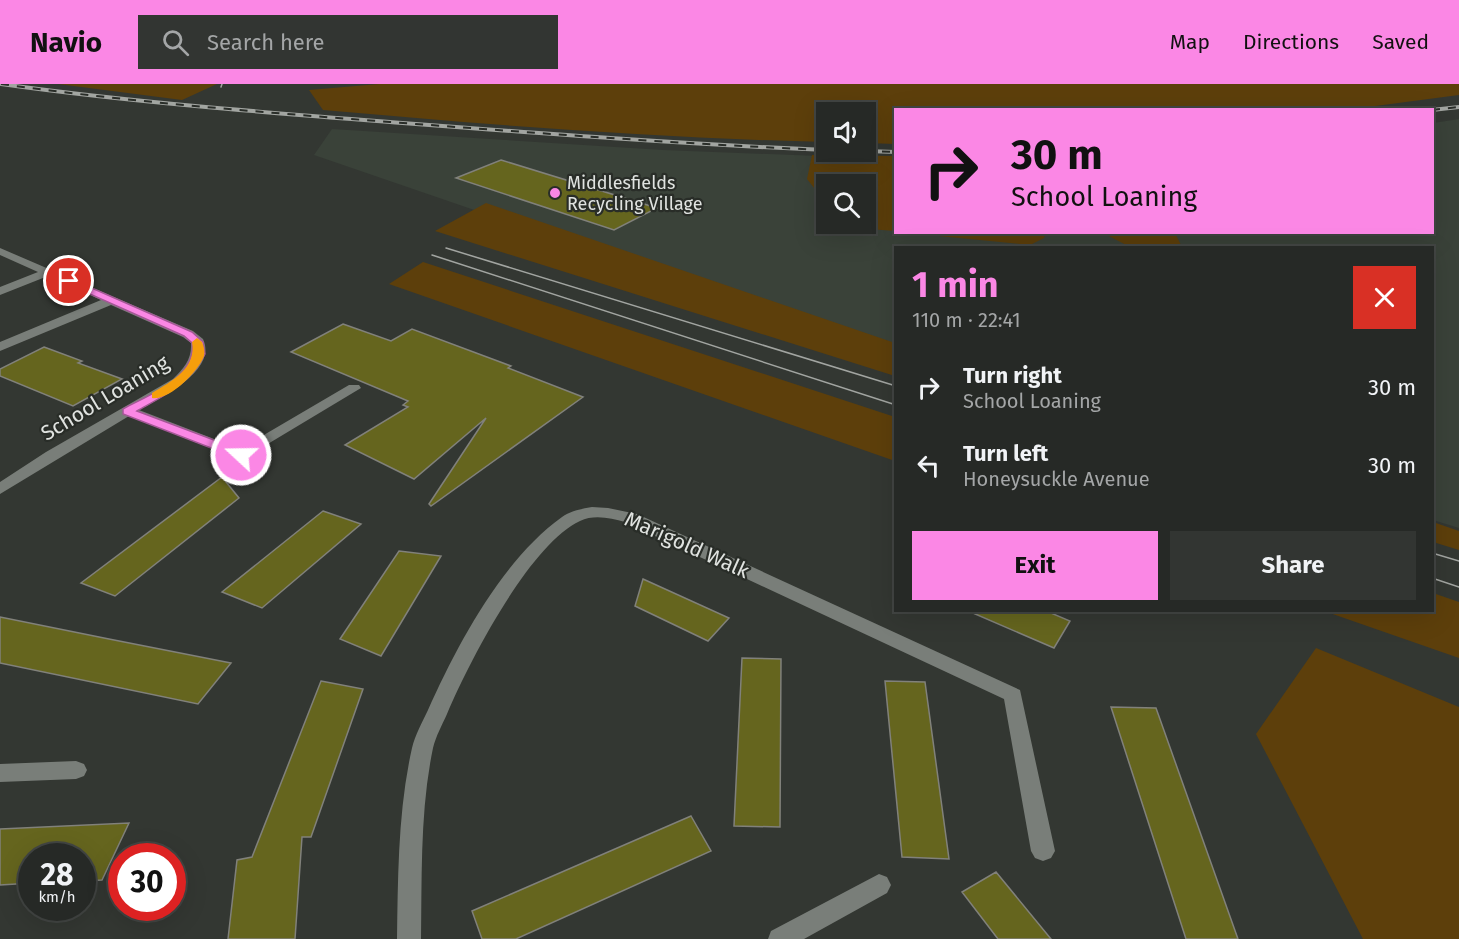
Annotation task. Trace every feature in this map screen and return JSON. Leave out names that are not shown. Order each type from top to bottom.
[{"type":"street","points":[[0,251],[111,300]]},
{"type":"street","points":[[0,291],[48,272]]},
{"type":"street","points":[[0,347],[111,300]]},
{"type":"street","name":"School Loaning","points":[[0,489],[51,455],[178,382],[193,368],[199,354],[198,342],[188,334],[111,300]]},
{"type":"street","points":[[128,411],[241,455],[354,388]]},
{"type":"street","name":"Marigold Walk","points":[[409,939],[410,861],[422,750],[441,701],[485,618],[535,551],[570,519],[591,513],[612,513],[631,518],[1013,694],[1043,851]]},
{"type":"street","points":[[0,774],[75,770]]},
{"type":"street","points":[[780,939],[879,885]]},
{"type":"shaded area","points":[[58,84],[217,84],[182,100]]},
{"type":"shaded area","points":[[379,84],[1459,84],[1459,95],[1360,108],[894,108],[894,144],[876,143],[876,102],[816,102],[816,142],[574,130],[323,110],[309,90]]},
{"type":"shaded area","points":[[1459,119],[1459,528],[1434,520],[1434,246],[894,246],[894,354],[314,155],[332,129],[663,150],[816,156],[816,162],[876,162],[876,158],[894,159],[894,234],[1434,234],[1434,123]]},
{"type":"shaded area","points":[[812,155],[816,155],[816,162],[876,162],[876,156],[894,156],[894,231],[876,230],[876,174],[816,174],[816,190],[807,179]]},
{"type":"shaded area","points":[[486,203],[894,343],[894,376],[435,231]]},
{"type":"shaded area","points":[[918,234],[1045,234],[1044,238],[1030,245]]},
{"type":"shaded area","points":[[1105,234],[1176,234],[1182,246],[1128,246]]},
{"type":"shaded area","points":[[423,262],[894,417],[894,461],[389,284]]},
{"type":"shaded area","points":[[1434,522],[1459,531],[1459,550],[1434,542]]},
{"type":"shaded area","points":[[1434,593],[1459,602],[1459,658],[1327,612],[1434,612]]},
{"type":"shaded area","points":[[1316,648],[1459,707],[1459,939],[1363,939],[1256,734]]},
{"type":"building","name":"Middlesfields Recycling Village","points":[[501,160],[657,208],[614,230],[456,178]]},
{"type":"building","points":[[343,324],[391,341],[412,329],[511,366],[508,368],[583,397],[431,506],[429,504],[486,418],[414,479],[345,445],[408,407],[403,405],[408,401],[291,352]]},
{"type":"building","points":[[44,347],[82,361],[78,363],[122,379],[73,406],[0,376],[0,369]]},
{"type":"building","points":[[222,477],[239,498],[115,596],[81,583]]},
{"type":"building","points":[[323,511],[361,524],[262,608],[222,592]]},
{"type":"building","points":[[399,551],[441,556],[381,656],[340,639]]},
{"type":"building","points":[[643,579],[729,618],[708,641],[635,606]]},
{"type":"building","points":[[971,612],[1049,612],[1070,621],[1054,648]]},
{"type":"building","points":[[0,617],[231,663],[198,704],[0,663]]},
{"type":"building","points":[[742,658],[781,659],[780,827],[734,826]]},
{"type":"building","points":[[321,681],[363,689],[311,837],[302,837],[295,939],[228,939],[237,860],[252,857]]},
{"type":"building","points":[[885,681],[925,682],[949,859],[902,857]]},
{"type":"building","points":[[1111,707],[1156,708],[1238,939],[1186,939]]},
{"type":"building","points":[[691,816],[711,851],[516,939],[482,939],[472,911]]},
{"type":"building","points":[[129,823],[120,843],[108,843],[108,867],[102,880],[96,880],[96,843],[18,843],[18,884],[0,885],[0,829]]},
{"type":"building","points":[[996,872],[1051,939],[998,939],[962,892]]},
{"type":"tram line","points":[[446,248],[894,385]]},
{"type":"tram line","points":[[432,255],[894,404]]},
{"type":"tram line","points":[[1434,554],[1459,561]]},
{"type":"tram line","points":[[1434,579],[1459,587]]},
{"type":"railway","points":[[1,84],[146,101],[293,114],[608,138],[816,150]]},
{"type":"railway","points":[[1434,110],[1459,107]]},
{"type":"railway","points":[[876,151],[894,152]]},
{"type":"slow traffic","points":[[156,395],[178,382],[193,368],[199,354],[197,342]]},
{"type":"place","name":"Middlesfields Recycling Village","points":[[555,193]]},
{"type":"route","points":[[69,281],[188,334],[198,342],[199,354],[193,368],[178,382],[128,411],[241,455]]}]
